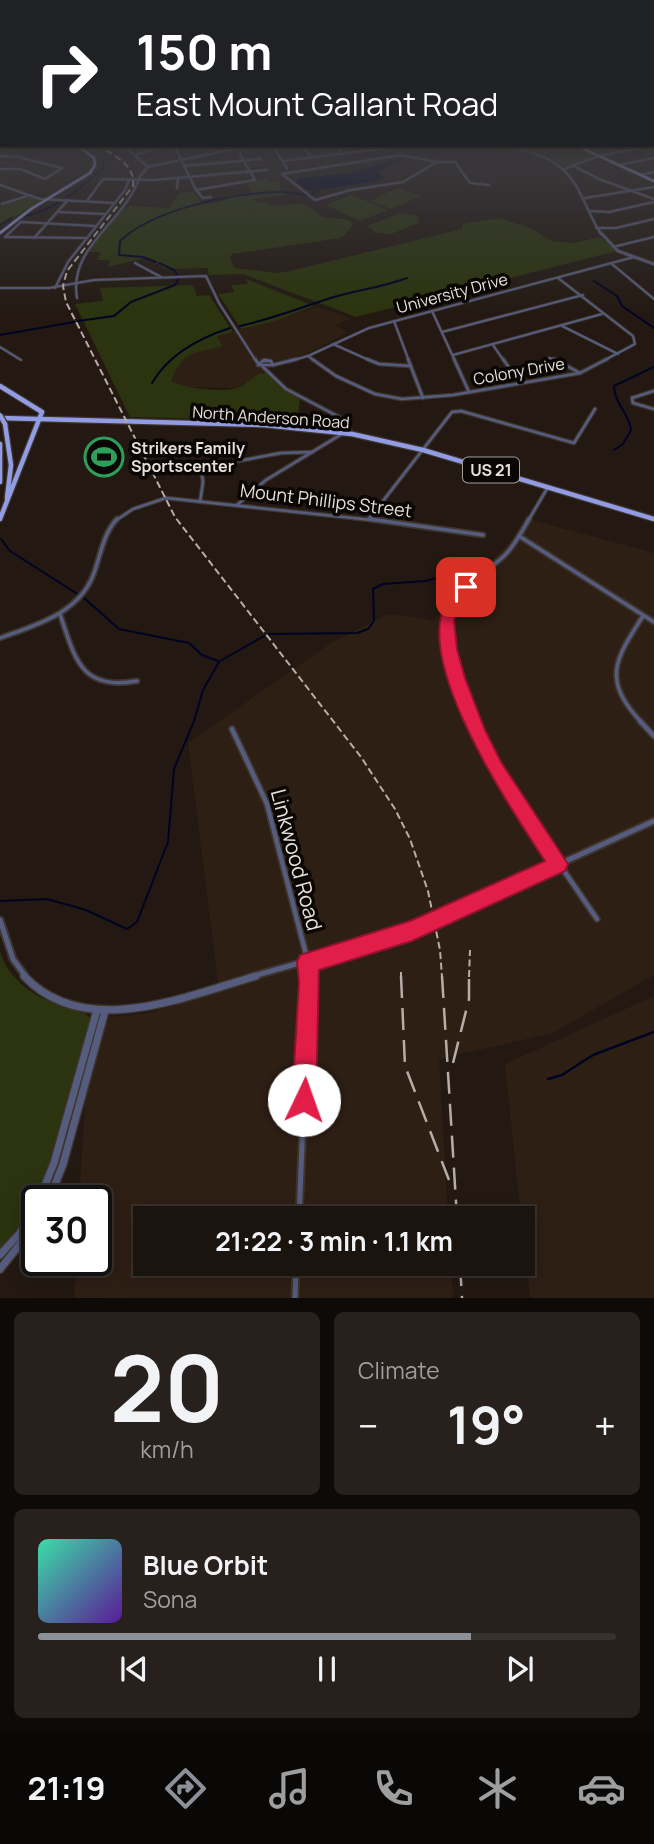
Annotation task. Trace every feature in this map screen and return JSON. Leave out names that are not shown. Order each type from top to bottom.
[{"type":"main road","points":[[0,233],[60,193]]},
{"type":"main road","points":[[0,386],[61,419]]},
{"type":"main road","points":[[0,518],[37,428],[41,409]]},
{"type":"main road","points":[[0,416],[5,424],[11,465],[7,497],[0,518]]},
{"type":"main road","name":"North Anderson Road","points":[[0,416],[264,425],[347,433],[423,450],[654,519]]},
{"type":"main road","points":[[37,428],[61,419]]},
{"type":"main road","points":[[0,444],[0,482]]},
{"type":"street","points":[[19,193],[48,199],[114,203]]},
{"type":"street","points":[[87,201],[93,193]]},
{"type":"street","points":[[55,288],[65,267],[122,193]]},
{"type":"street","points":[[77,298],[75,283],[82,257],[135,193]]},
{"type":"street","points":[[198,193],[202,198],[211,197]]},
{"type":"street","points":[[306,193],[315,200],[342,193]]},
{"type":"street","points":[[580,193],[596,229],[613,247],[654,264]]},
{"type":"street","points":[[584,198],[624,193]]},
{"type":"street","points":[[2,204],[29,196]]},
{"type":"street","points":[[34,237],[65,200]]},
{"type":"street","points":[[590,211],[609,212],[654,201]]},
{"type":"street","points":[[56,211],[105,214]]},
{"type":"street","points":[[596,229],[616,228],[654,219]]},
{"type":"street","points":[[87,238],[5,237],[19,224],[95,226]]},
{"type":"street","points":[[613,247],[654,237]]},
{"type":"street","name":"University Drive","points":[[266,368],[272,363],[307,356],[360,330],[634,257]]},
{"type":"street","points":[[135,263],[163,278]]},
{"type":"street","points":[[612,264],[654,299]]},
{"type":"street","points":[[0,288],[55,288],[89,280],[206,276],[219,303],[258,363],[286,389],[343,419],[350,429],[266,480],[237,505]]},
{"type":"street","points":[[558,278],[583,295],[636,340],[632,348],[619,355],[560,326]]},
{"type":"street","points":[[4,294],[7,288]]},
{"type":"street","points":[[442,332],[583,295]]},
{"type":"street","points":[[432,311],[469,392]]},
{"type":"street","points":[[453,355],[603,314]]},
{"type":"street","points":[[394,321],[424,398]]},
{"type":"street","points":[[333,344],[379,364],[411,366]]},
{"type":"street","points":[[493,345],[520,384]]},
{"type":"street","points":[[0,347],[22,360]]},
{"type":"street","points":[[252,352],[272,363]]},
{"type":"street","name":"Colony Drive","points":[[307,356],[336,376],[383,397],[424,398],[580,373],[619,355]]},
{"type":"street","points":[[549,358],[560,360],[580,373]]},
{"type":"street","points":[[258,363],[267,360]]},
{"type":"street","points":[[654,391],[632,398],[633,403],[654,410]]},
{"type":"street","points":[[369,519],[452,412],[461,411],[574,443],[595,409]]},
{"type":"street","points":[[200,502],[203,482],[201,468],[281,453],[314,452]]},
{"type":"street","points":[[548,487],[519,536],[497,562],[460,594],[446,620],[446,632],[457,678],[476,730],[509,792],[597,919]]},
{"type":"street","name":"Mount Phillips Street","points":[[60,614],[89,587],[108,530],[115,520],[137,508],[166,498],[369,519],[482,536]]},
{"type":"street","points":[[519,536],[654,622]]},
{"type":"street","points":[[0,638],[60,614],[78,657],[86,670],[98,681],[122,684],[137,681]]},
{"type":"street","points":[[643,615],[620,650],[613,675],[616,688],[626,704],[654,736]]},
{"type":"street","name":"Linkwood Road","points":[[232,729],[267,804],[308,962],[310,982],[300,1206]]},
{"type":"street","points":[[0,920],[13,958],[28,980],[57,998],[101,1010],[150,1006],[412,931],[654,821]]},
{"type":"street","points":[[45,1185],[101,1010]]},
{"type":"street","points":[[55,1185],[63,1164],[101,1010]]},
{"type":"street","points":[[0,1255],[21,1231]]},
{"type":"street","points":[[0,1269],[21,1243]]},
{"type":"street","points":[[295,1298],[296,1276]]},
{"type":"shaded area","points":[[317,307],[351,318],[336,325],[348,333],[304,355],[277,361],[258,361],[257,366],[265,371],[237,388],[181,387],[170,381],[178,363],[192,353],[223,346],[217,336]]},
{"type":"shaded area","points":[[532,520],[654,553],[654,975],[553,1033],[439,1059],[447,1206],[133,1206],[133,1276],[452,1276],[453,1298],[74,1298],[75,1276],[112,1276],[112,1185],[80,1185],[86,1092],[103,1024],[110,1017],[150,1013],[219,991],[188,743],[331,643],[388,614],[433,620]]},
{"type":"shaded area","points":[[654,996],[654,1298],[530,1298],[528,1276],[535,1276],[535,1206],[520,1206],[505,1064]]},
{"type":"green space","points":[[179,193],[194,193],[202,204],[226,201],[225,196],[284,193],[287,195],[253,199],[260,204],[260,201],[271,205],[305,204],[322,217],[348,220],[353,224],[340,238],[232,254],[230,258],[235,268],[277,273],[290,271],[462,229],[463,224],[499,218],[530,228],[552,241],[573,243],[600,237],[617,251],[356,317],[243,274],[208,275],[208,268],[165,269],[148,257],[108,267],[110,260],[97,260],[101,252],[87,252],[123,209],[130,206],[169,208]]},
{"type":"green space","points":[[388,193],[410,193],[420,196],[391,209],[370,201]]},
{"type":"green space","points":[[351,195],[388,210],[360,221],[326,205]]},
{"type":"green space","points":[[26,196],[41,200],[0,227],[0,204]]},
{"type":"green space","points":[[401,213],[417,216],[419,223],[391,234],[376,233],[367,226]]},
{"type":"green space","points":[[246,279],[314,306],[275,321],[241,329],[218,294],[234,292],[231,285],[248,284]]},
{"type":"green space","points":[[193,285],[197,296],[209,295],[233,332],[217,336],[223,346],[197,352],[185,358],[171,381],[193,388],[231,389],[241,386],[258,374],[266,373],[284,390],[300,399],[297,421],[130,417],[75,304],[103,301],[100,288]]},
{"type":"green space","points":[[0,951],[10,971],[25,987],[45,1000],[83,1013],[91,1019],[51,1164],[42,1185],[21,1185],[21,1223],[0,1249]]},
{"type":"waterway","points":[[26,216],[48,208],[74,193]]},
{"type":"waterway","points":[[156,262],[143,257],[119,255],[120,241],[134,230],[171,212],[214,200],[274,193]]},
{"type":"waterway","points":[[287,193],[307,195]]},
{"type":"waterway","points":[[310,195],[314,193]]},
{"type":"waterway","points":[[0,225],[12,218]]},
{"type":"waterway","points":[[159,263],[174,270],[178,276]]},
{"type":"waterway","points":[[78,321],[114,316],[131,302],[175,285],[179,278]]},
{"type":"waterway","points":[[240,326],[407,278]]},
{"type":"waterway","points":[[594,281],[617,296],[622,306],[654,328]]},
{"type":"waterway","points":[[0,335],[74,322]]},
{"type":"waterway","points":[[152,383],[176,355],[207,337],[230,328]]},
{"type":"waterway","points":[[614,450],[623,444],[631,430],[628,418],[616,398],[614,386],[654,367]]},
{"type":"waterway","points":[[1,539],[10,551],[79,595]]},
{"type":"waterway","points":[[269,634],[357,633],[368,629],[374,621],[373,589],[383,584],[425,581],[490,565]]},
{"type":"waterway","points":[[84,598],[119,629],[189,643],[202,655],[218,661]]},
{"type":"waterway","points":[[220,661],[264,636]]},
{"type":"waterway","points":[[0,901],[47,899],[86,910],[127,929],[137,922],[168,842],[174,769],[194,721],[203,690],[219,662]]},
{"type":"waterway","points":[[548,1079],[562,1075],[593,1055],[654,1032]]},
{"type":"railway","points":[[128,193],[67,271],[63,286],[66,302],[175,517],[361,757],[395,809],[410,839],[428,891],[440,950],[442,977]]},
{"type":"railway","points":[[469,977],[470,950]]},
{"type":"railway","points":[[401,976],[405,1066],[449,1180]]},
{"type":"railway","points":[[442,976],[456,1206]]},
{"type":"railway","points":[[453,1063],[469,999],[469,977]]},
{"type":"railway","points":[[461,1276],[462,1298]]},
{"type":"place","name":"Strikers Family Sportscenter","points":[[104,457]]},
{"type":"route","points":[[304,1100],[310,982],[308,962],[412,931],[558,864],[495,767],[476,730],[457,678],[449,649],[446,620],[454,602],[466,587]]}]
